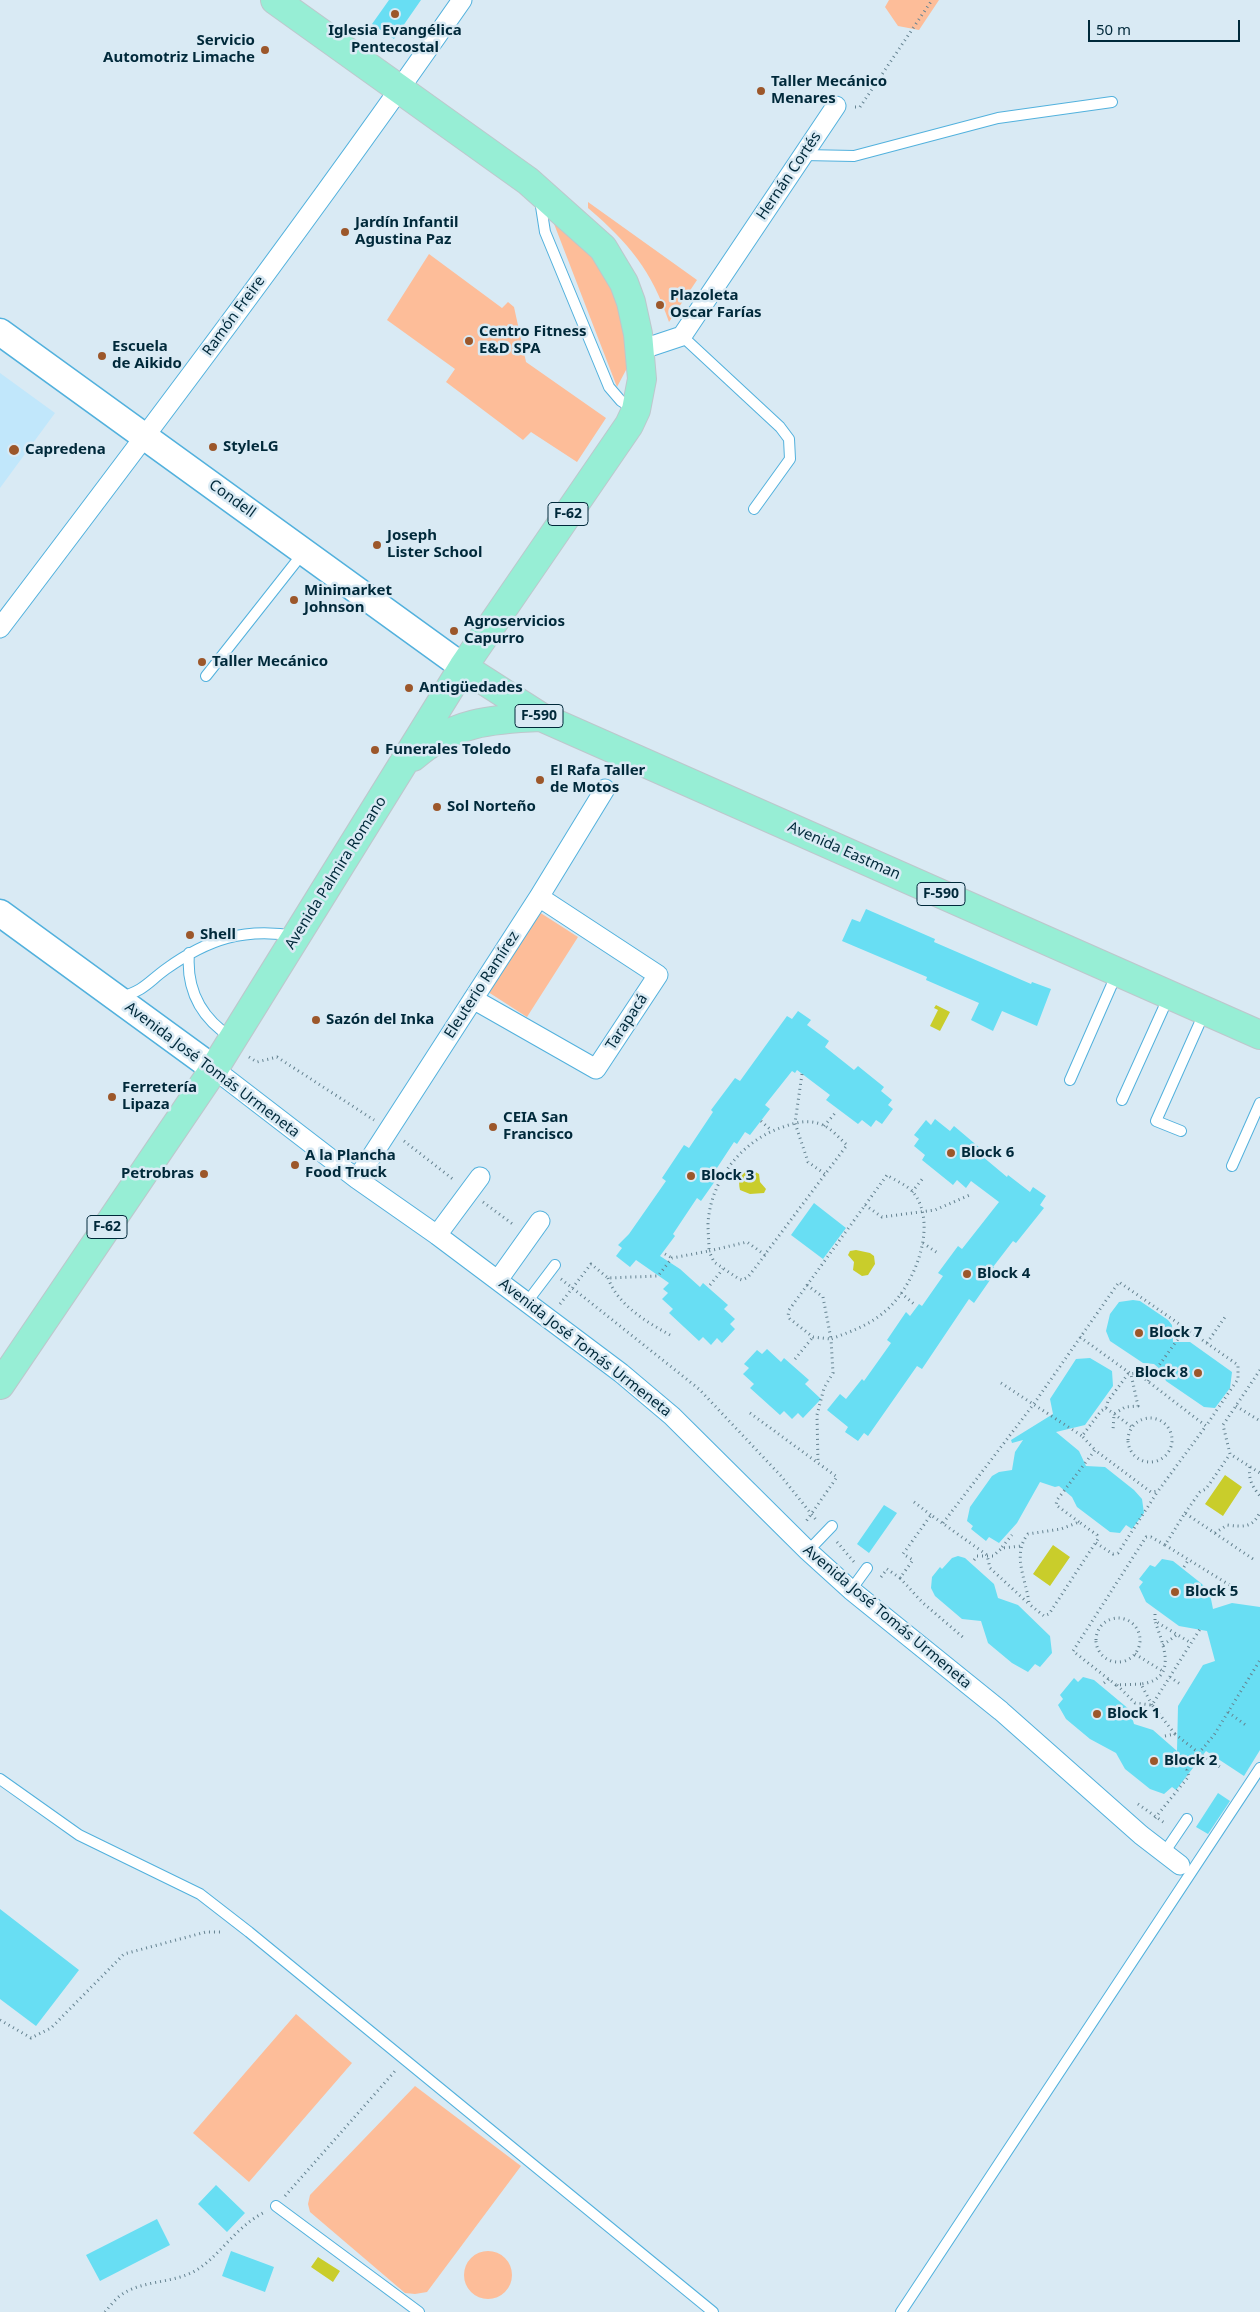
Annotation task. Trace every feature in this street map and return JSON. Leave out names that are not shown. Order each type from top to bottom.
[{"type":"main road","name":"F-62","points":[[274,0],[539,190],[603,248],[614,265],[631,302],[640,350]]},
{"type":"main road","name":"Avenida Palmira Romano","points":[[0,1385],[214,1069],[463,667],[620,440],[636,410],[642,379],[640,350]]},
{"type":"main road","name":"Avenida Eastman","points":[[463,667],[541,717],[1260,1035]]},
{"type":"main road","points":[[397,775],[424,747],[458,728],[496,719],[541,717]]},
{"type":"street","name":"Ramón Freire","points":[[0,628],[145,437],[400,90],[462,0]]},
{"type":"street","name":"Hernán Cortés","points":[[682,336],[836,106]]},
{"type":"street","name":"Condell","points":[[0,332],[463,667]]},
{"type":"street","points":[[640,350],[682,336]]},
{"type":"street","name":"Eleuterio Ramírez","points":[[357,1179],[539,897],[605,789]]},
{"type":"street","name":"Tarapacá","points":[[473,999],[596,1069],[658,975],[539,897]]},
{"type":"street","name":"Avenida José Tomás Urmeneta","points":[[0,913],[214,1069],[357,1179],[437,1235],[621,1373],[672,1416],[794,1538],[851,1590],[1001,1711],[1141,1835],[1180,1865]]},
{"type":"street","points":[[437,1235],[480,1177]]},
{"type":"street","points":[[498,1280],[540,1221]]},
{"type":"lane","points":[[804,155],[854,156],[998,118],[1112,102]]},
{"type":"lane","points":[[539,190],[545,232],[609,387],[620,401],[636,410]]},
{"type":"lane","points":[[682,336],[780,427],[789,439],[790,459],[754,509]]},
{"type":"lane","points":[[206,676],[304,552]]},
{"type":"lane","points":[[117,998],[143,988],[189,953],[211,942],[244,934],[262,932],[296,936]]},
{"type":"lane","points":[[189,953],[189,981],[199,1006],[220,1030],[233,1038]]},
{"type":"lane","points":[[1070,1080],[1118,972]]},
{"type":"lane","points":[[1122,1100],[1169,994]]},
{"type":"lane","points":[[1181,1131],[1156,1121],[1205,1010]]},
{"type":"lane","points":[[1232,1166],[1260,1103]]},
{"type":"lane","points":[[527,1302],[553,1268]]},
{"type":"lane","points":[[808,1551],[829,1529]]},
{"type":"lane","points":[[851,1590],[866,1570]]},
{"type":"lane","points":[[901,2312],[1260,1768]]},
{"type":"lane","points":[[0,1779],[79,1835],[200,1894],[713,2312]]},
{"type":"lane","points":[[1164,1853],[1187,1819]]},
{"type":"lane","points":[[276,2206],[419,2312]]},
{"type":"path","points":[[836,106],[860,107],[932,0]]},
{"type":"path","points":[[802,1074],[795,1123],[808,1162],[825,1174]]},
{"type":"path","points":[[824,1126],[836,1112]]},
{"type":"path","points":[[761,1121],[772,1130]]},
{"type":"path","points":[[801,1121],[824,1126],[847,1145],[748,1277],[742,1280],[714,1262],[709,1251],[708,1224],[715,1193],[726,1171],[756,1139],[772,1130],[795,1123],[801,1121]]},
{"type":"path","points":[[887,1176],[912,1192],[923,1212],[923,1243],[919,1260],[901,1293],[878,1317],[852,1331],[831,1339],[813,1337],[788,1316],[789,1310],[887,1176]]},
{"type":"path","points":[[912,1192],[923,1178]]},
{"type":"path","points":[[711,1188],[715,1193]]},
{"type":"path","points":[[865,1205],[882,1217],[935,1210],[972,1194]]},
{"type":"path","points":[[608,1278],[658,1276],[672,1258],[747,1242],[764,1255]]},
{"type":"path","points":[[923,1243],[940,1254]]},
{"type":"path","points":[[666,1254],[672,1258]]},
{"type":"path","points":[[549,1318],[591,1264],[608,1278],[612,1290],[624,1304],[670,1335]]},
{"type":"path","points":[[553,1268],[573,1288],[699,1389],[781,1476],[811,1514],[829,1529],[866,1570],[875,1584],[887,1569],[900,1578],[922,1602],[965,1639]]},
{"type":"path","points":[[710,1285],[723,1269]]},
{"type":"path","points":[[943,1523],[1033,1405],[1119,1282],[1238,1365],[1240,1370],[1238,1379],[1206,1426],[1158,1490],[1118,1552],[1112,1554],[1096,1543]]},
{"type":"path","points":[[807,1285],[823,1297],[831,1339],[834,1373],[824,1388],[817,1415],[818,1462]]},
{"type":"path","points":[[901,1293],[915,1305]]},
{"type":"path","points":[[1207,1344],[1225,1317]]},
{"type":"path","points":[[1148,1381],[1185,1329]]},
{"type":"path","points":[[795,1359],[813,1337]]},
{"type":"path","points":[[1080,1337],[1131,1374],[1138,1406],[1124,1407],[1114,1414]]},
{"type":"path","points":[[1260,1370],[1223,1425],[1230,1454],[1260,1472]]},
{"type":"path","points":[[1082,1436],[1101,1411],[1106,1408],[1108,1401],[1128,1374],[1138,1373],[1206,1426]]},
{"type":"path","points":[[1001,1383],[1082,1436],[1096,1450],[1151,1492],[1158,1490]]},
{"type":"path","points":[[1236,1406],[1260,1421]]},
{"type":"path","points":[[1106,1408],[1132,1427]]},
{"type":"path","points":[[750,1413],[837,1476],[794,1538]]},
{"type":"path","points":[[1113,1431],[1114,1414]]},
{"type":"path","points":[[1149,1418],[1160,1420],[1172,1435],[1171,1448],[1167,1454],[1157,1461],[1144,1462],[1133,1454],[1128,1441],[1132,1427],[1149,1418]]},
{"type":"path","points":[[914,1502],[986,1555],[990,1568],[1044,1616],[1049,1614],[1098,1539],[1097,1535],[1056,1504],[1057,1500],[1096,1450]]},
{"type":"path","points":[[1165,1545],[1200,1492],[1206,1489],[1230,1454]]},
{"type":"path","points":[[1250,1467],[1249,1477],[1251,1483],[1260,1496]]},
{"type":"path","points":[[1215,1534],[1227,1525],[1245,1527],[1252,1524],[1260,1512]]},
{"type":"path","points":[[1185,1513],[1253,1559]]},
{"type":"path","points":[[900,1578],[913,1560],[904,1554],[931,1515]]},
{"type":"path","points":[[1029,1604],[1027,1586],[1020,1566],[1021,1546],[1028,1534],[1061,1529],[1079,1522]]},
{"type":"path","points":[[974,1560],[978,1556],[993,1556],[1012,1535]]},
{"type":"path","points":[[1152,1705],[1135,1703],[1116,1685],[1073,1651],[1073,1647],[1146,1537],[1151,1537],[1165,1545],[1236,1589]]},
{"type":"path","points":[[1002,1548],[1021,1546]]},
{"type":"path","points":[[1184,1567],[1189,1559]]},
{"type":"path","points":[[1116,1685],[1153,1683],[1164,1672],[1165,1657],[1155,1621],[1155,1614]]},
{"type":"path","points":[[1110,1619],[1128,1620],[1140,1635],[1140,1642],[1135,1654],[1118,1662],[1106,1659],[1097,1648],[1096,1633],[1110,1619]]},
{"type":"path","points":[[1155,1621],[1191,1643]]},
{"type":"path","points":[[1152,1705],[1200,1629]]},
{"type":"path","points":[[1162,1645],[1178,1634]]},
{"type":"path","points":[[1135,1654],[1164,1672]]},
{"type":"path","points":[[1141,1835],[1189,1776],[1187,1770],[1228,1712],[1260,1660]]},
{"type":"path","points":[[1170,1677],[1180,1684]]},
{"type":"path","points":[[1104,1683],[1109,1680]]},
{"type":"path","points":[[1142,1684],[1152,1705],[1175,1734],[1220,1767]]},
{"type":"path","points":[[1228,1712],[1247,1726]]},
{"type":"path","points":[[1165,1736],[1175,1734]]},
{"type":"path","points":[[1135,1802],[1179,1832]]},
{"type":"path","points":[[0,2020],[31,2038],[51,2028],[124,1954],[206,1932],[249,1932]]},
{"type":"shaded area","points":[[889,0],[939,0],[919,30],[898,26],[885,7]]},
{"type":"shaded area","points":[[588,202],[697,280],[669,322],[655,288],[638,259],[616,233],[588,208]]},
{"type":"shaded area","points":[[551,216],[598,260],[615,288],[628,332],[626,370],[617,387]]},
{"type":"shaded area","name":"Centro Fitness E&D SPA","points":[[429,254],[502,308],[508,302],[514,307],[526,362],[606,418],[577,462],[531,432],[523,440],[446,382],[455,369],[387,320]]},
{"type":"shaded area","name":"Capredena","points":[[0,373],[55,413],[0,488]]},
{"type":"shaded area","points":[[536,910],[578,937],[527,1017],[485,990]]},
{"type":"shaded area","points":[[936,1005],[950,1012],[940,1031],[930,1026],[938,1010],[934,1008]]},
{"type":"shaded area","points":[[750,1169],[759,1174],[760,1182],[766,1189],[764,1193],[750,1194],[740,1190],[740,1177]]},
{"type":"shaded area","points":[[856,1250],[870,1253],[874,1256],[875,1264],[868,1275],[862,1276],[853,1270],[854,1262],[848,1255],[850,1251]]},
{"type":"shaded area","points":[[1225,1475],[1242,1487],[1223,1516],[1205,1504]]},
{"type":"shaded area","points":[[1053,1545],[1070,1557],[1050,1586],[1033,1574]]},
{"type":"shaded area","points":[[296,2014],[352,2063],[249,2182],[193,2133]]},
{"type":"shaded area","points":[[415,2086],[521,2166],[427,2292],[415,2294],[405,2293],[310,2212],[308,2204],[310,2195]]},
{"type":"shaded area","points":[[483,2251],[493,2251],[502,2255],[508,2261],[512,2275],[508,2289],[502,2295],[493,2299],[483,2299],[474,2295],[468,2289],[464,2280],[464,2270],[468,2261],[474,2255]]},
{"type":"shaded area","points":[[318,2257],[340,2271],[333,2282],[311,2267]]},
{"type":"building","points":[[389,0],[421,0],[394,39],[372,24]]},
{"type":"building","points":[[866,909],[935,939],[934,942],[1031,984],[1032,982],[1051,989],[1037,1026],[1002,1011],[993,1031],[971,1020],[979,1003],[926,980],[927,977],[842,941],[852,919],[860,922]]},
{"type":"building","points":[[798,1011],[811,1020],[807,1025],[829,1041],[825,1047],[854,1070],[858,1066],[884,1087],[881,1091],[892,1100],[888,1105],[893,1109],[882,1124],[876,1120],[871,1127],[862,1120],[858,1124],[826,1100],[830,1095],[797,1070],[795,1073],[792,1071],[765,1105],[770,1109],[750,1135],[745,1132],[737,1144],[734,1142],[715,1171],[720,1174],[701,1201],[697,1198],[673,1234],[675,1236],[660,1256],[680,1269],[700,1287],[703,1283],[728,1305],[724,1309],[735,1319],[730,1324],[735,1329],[722,1343],[717,1338],[711,1345],[703,1337],[699,1341],[669,1313],[673,1309],[662,1299],[668,1293],[663,1289],[669,1283],[636,1260],[630,1267],[616,1256],[622,1248],[618,1245],[629,1234],[666,1181],[662,1178],[684,1145],[689,1148],[713,1112],[711,1110],[735,1078],[740,1081],[787,1016],[792,1019]]},
{"type":"building","points":[[935,1119],[950,1131],[954,1126],[980,1148],[976,1151],[1007,1177],[1008,1175],[1030,1192],[1033,1187],[1046,1196],[1040,1205],[1044,1208],[1016,1243],[1013,1241],[993,1267],[997,1270],[974,1303],[969,1299],[922,1369],[917,1366],[868,1436],[864,1433],[858,1441],[845,1432],[848,1427],[827,1410],[840,1394],[846,1399],[862,1379],[864,1381],[891,1343],[887,1340],[906,1312],[910,1316],[919,1304],[922,1306],[943,1276],[938,1273],[958,1246],[962,1249],[999,1202],[971,1181],[966,1188],[957,1180],[953,1185],[922,1160],[925,1155],[914,1146],[919,1139],[914,1135],[926,1120],[931,1125]]},
{"type":"building","points":[[814,1203],[846,1228],[823,1259],[791,1235]]},
{"type":"building","points":[[1140,1301],[1168,1320],[1172,1325],[1173,1342],[1190,1342],[1232,1372],[1230,1388],[1215,1408],[1204,1407],[1166,1381],[1161,1370],[1154,1364],[1143,1363],[1110,1341],[1106,1331],[1110,1314],[1119,1302]]},
{"type":"building","points":[[767,1349],[781,1362],[784,1358],[809,1380],[805,1384],[821,1399],[803,1418],[798,1413],[792,1419],[784,1411],[780,1415],[750,1388],[754,1384],[743,1374],[749,1368],[744,1364],[757,1350],[762,1354]]},
{"type":"building","points":[[1090,1358],[1112,1371],[1113,1386],[1085,1425],[1056,1432],[1079,1451],[1086,1466],[1105,1467],[1134,1490],[1142,1499],[1144,1513],[1132,1529],[1126,1525],[1120,1533],[1110,1532],[1077,1507],[1072,1497],[1059,1486],[1055,1487],[1040,1482],[1017,1523],[999,1543],[989,1537],[986,1541],[971,1529],[973,1526],[967,1521],[970,1507],[992,1476],[999,1472],[1012,1470],[1015,1452],[1023,1440],[1012,1443],[1011,1440],[1053,1414],[1050,1399],[1076,1359]]},
{"type":"building","points":[[884,1505],[897,1513],[869,1553],[857,1544]]},
{"type":"building","points":[[958,1556],[965,1558],[994,1584],[998,1598],[1018,1605],[1050,1636],[1052,1653],[1040,1667],[1035,1664],[1028,1672],[1012,1663],[988,1643],[981,1621],[962,1619],[935,1596],[931,1588],[932,1577],[940,1567],[942,1569],[952,1558]]},
{"type":"building","points":[[1162,1559],[1173,1561],[1202,1584],[1210,1594],[1213,1609],[1232,1603],[1260,1607],[1260,1750],[1244,1776],[1206,1751],[1176,1790],[1172,1787],[1164,1794],[1150,1789],[1125,1769],[1116,1753],[1090,1739],[1066,1719],[1058,1705],[1063,1699],[1060,1695],[1074,1678],[1078,1682],[1083,1677],[1094,1680],[1130,1710],[1134,1724],[1153,1730],[1177,1751],[1178,1706],[1203,1665],[1215,1661],[1207,1631],[1179,1626],[1146,1602],[1139,1587],[1143,1582],[1139,1579],[1150,1565],[1155,1567]]},
{"type":"building","points":[[1218,1793],[1230,1801],[1208,1834],[1196,1827]]},
{"type":"building","points":[[0,1909],[79,1970],[36,2026],[0,1999]]},
{"type":"building","points":[[216,2185],[245,2213],[227,2232],[198,2204]]},
{"type":"building","points":[[157,2219],[170,2245],[100,2281],[86,2255]]},
{"type":"building","points":[[231,2251],[274,2267],[265,2292],[222,2276]]},
{"type":"place","name":"Iglesia Evangélica Pentecostal","points":[[395,14]]},
{"type":"place","name":"Servicio Automotriz Limache","points":[[265,50]]},
{"type":"place","name":"Taller Mecánico Menares","points":[[761,91]]},
{"type":"place","name":"Jardín Infantil Agustina Paz","points":[[345,232]]},
{"type":"place","name":"Plazoleta Oscar Farías","points":[[660,305]]},
{"type":"place","name":"Centro Fitness E&D SPA","points":[[469,341]]},
{"type":"place","name":"Escuela de Aikido","points":[[102,356]]},
{"type":"place","name":"StyleLG","points":[[213,447]]},
{"type":"place","name":"Capredena","points":[[14,450]]},
{"type":"place","name":"Joseph Lister School","points":[[377,545]]},
{"type":"place","name":"Minimarket Johnson","points":[[294,600]]},
{"type":"place","name":"Agroservicios Capurro","points":[[454,631]]},
{"type":"place","name":"Taller Mecánico","points":[[202,662]]},
{"type":"place","name":"Antigüedades","points":[[409,688]]},
{"type":"place","name":"Funerales Toledo","points":[[375,750]]},
{"type":"place","name":"El Rafa Taller de Motos","points":[[540,780]]},
{"type":"place","name":"Sol Norteño","points":[[437,807]]},
{"type":"place","name":"Shell","points":[[190,935]]},
{"type":"place","name":"Sazón del Inka","points":[[316,1020]]},
{"type":"place","name":"Ferretería Lipaza","points":[[112,1097]]},
{"type":"place","name":"CEIA San Francisco","points":[[493,1127]]},
{"type":"place","name":"Block 6","points":[[951,1153]]},
{"type":"place","name":"A la Plancha Food Truck","points":[[295,1165]]},
{"type":"place","name":"Petrobras","points":[[204,1174]]},
{"type":"place","name":"Block 3","points":[[691,1176]]},
{"type":"place","name":"Block 4","points":[[967,1274]]},
{"type":"place","name":"Block 7","points":[[1139,1333]]},
{"type":"place","name":"Block 8","points":[[1198,1373]]},
{"type":"place","name":"Block 5","points":[[1175,1592]]},
{"type":"place","name":"Block 1","points":[[1097,1714]]},
{"type":"place","name":"Block 2","points":[[1154,1761]]}]
